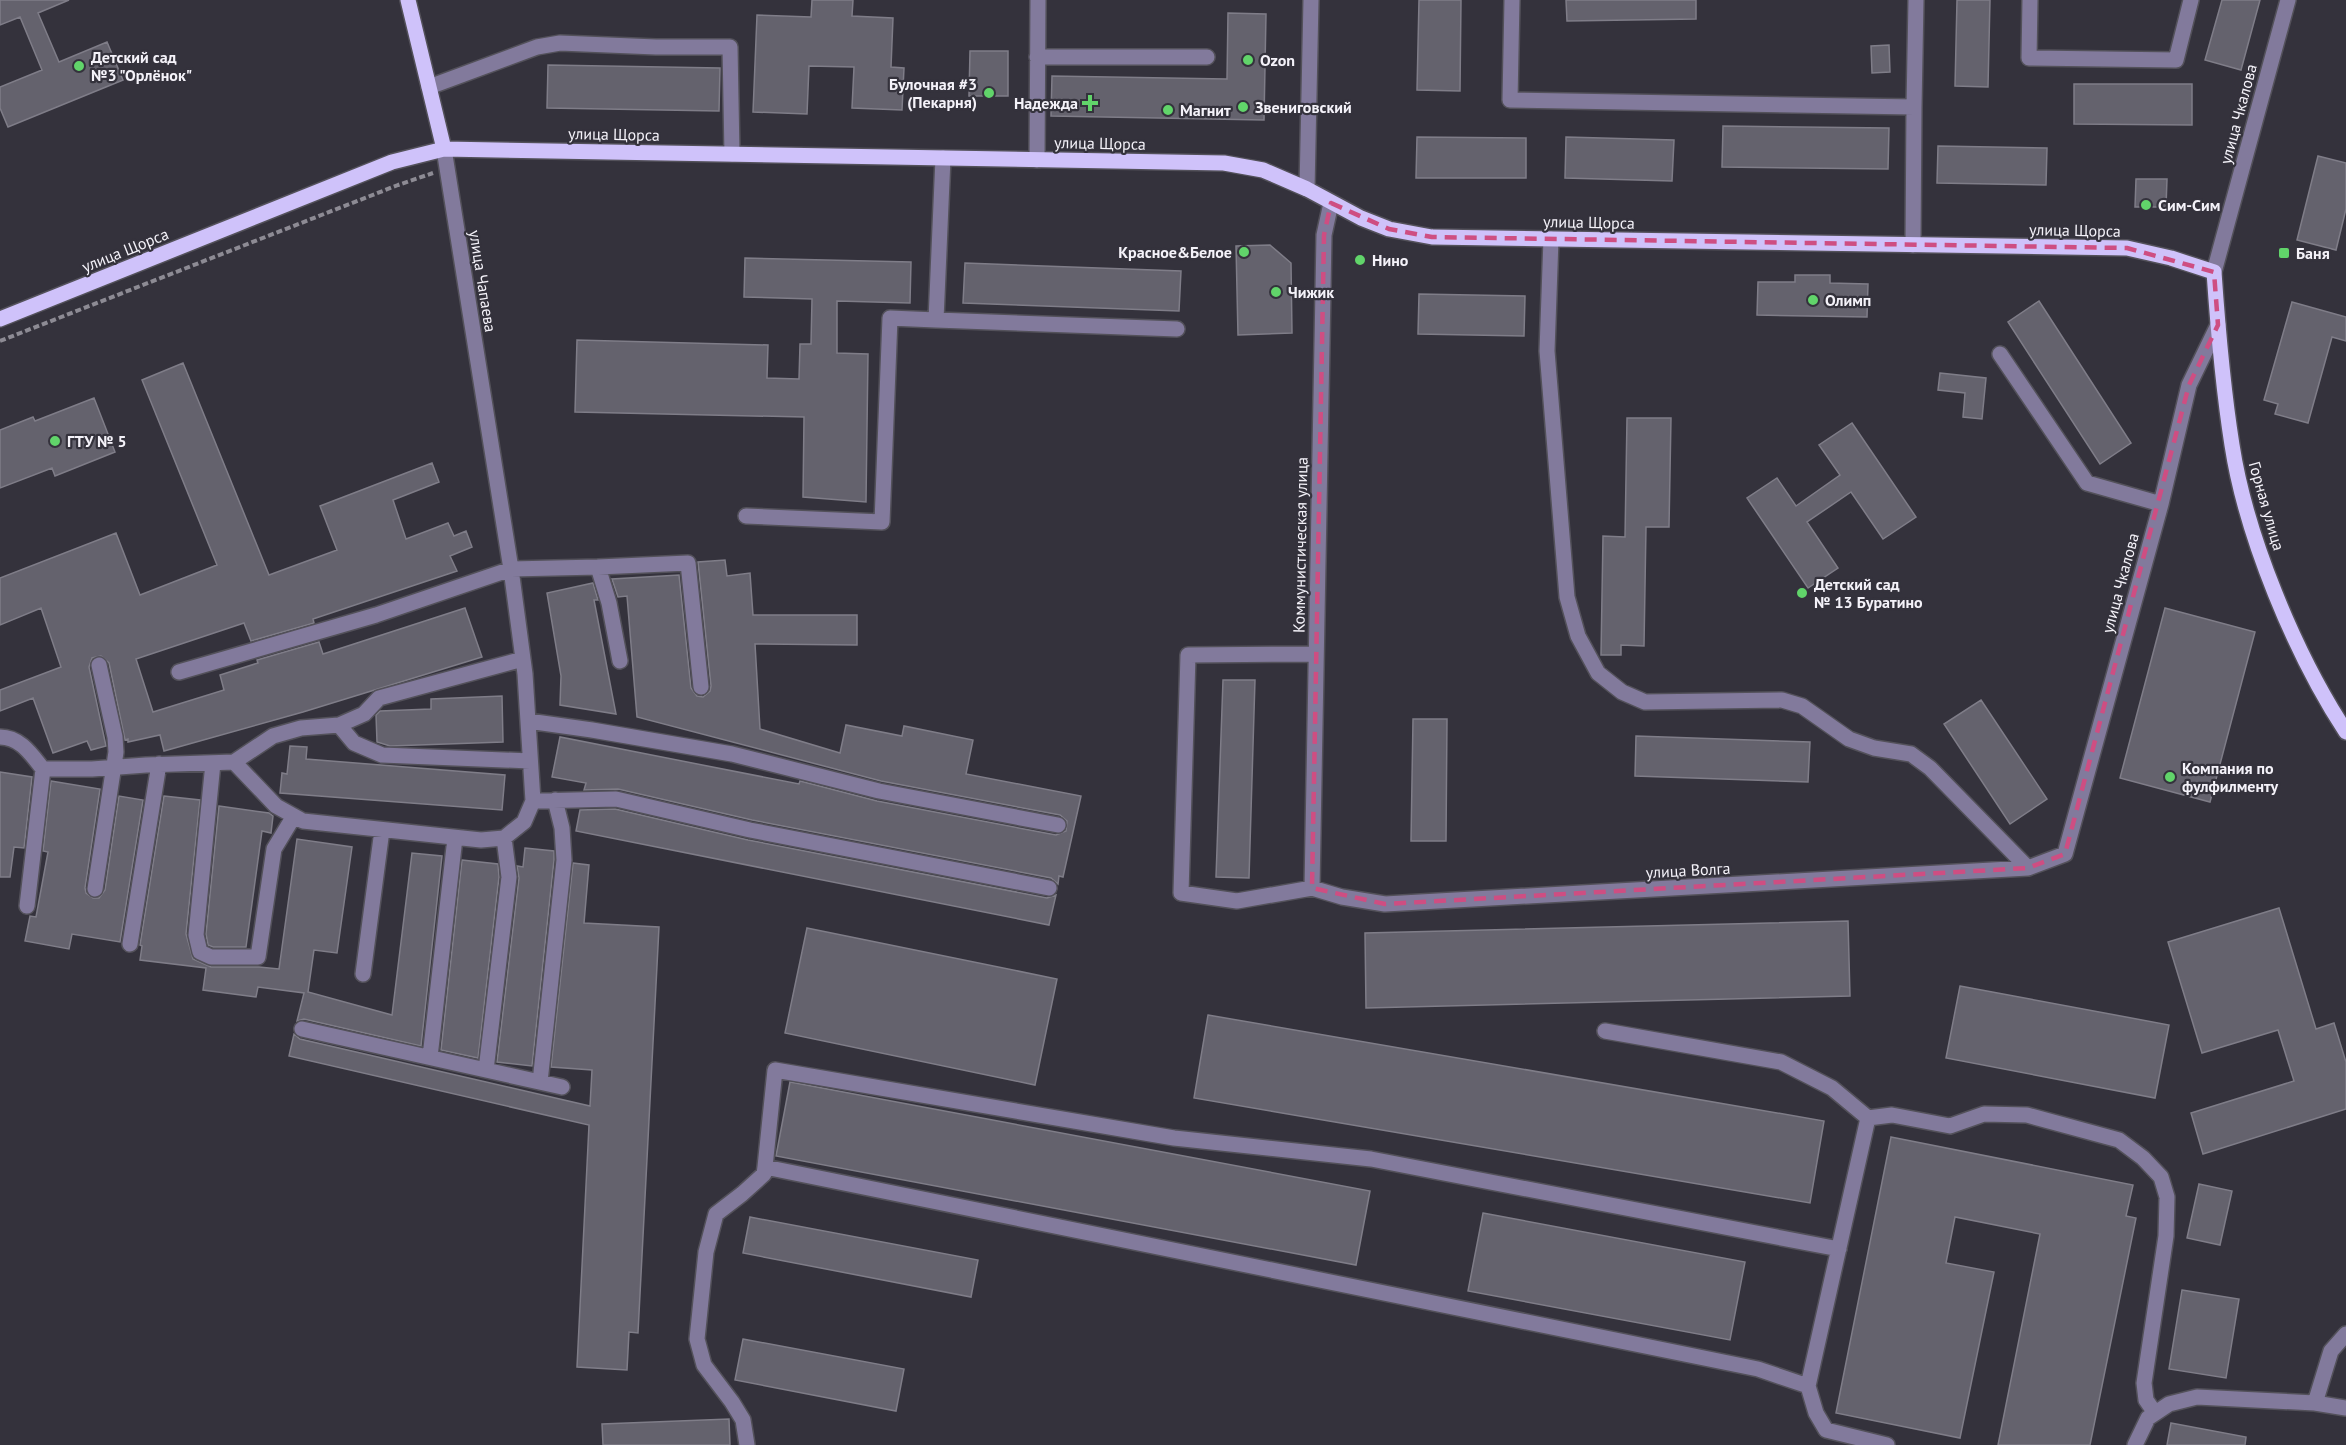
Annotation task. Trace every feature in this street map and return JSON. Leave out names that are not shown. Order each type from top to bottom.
[{"type":"main road","name":"улица Чапаева","points":[[408,0],[444,149]]},
{"type":"main road","name":"улица Щорса","points":[[0,319],[392,162],[444,149],[1224,163],[1263,170],[1307,189],[1371,222],[1410,234],[1432,237],[2127,248],[2171,258],[2214,272]]},
{"type":"main road","name":"Горная улица","points":[[2214,272],[2217,325],[2232,446],[2243,497],[2284,614],[2312,672],[2346,732]]},
{"type":"street","points":[[1037,160],[1038,0]]},
{"type":"street","points":[[1307,189],[1311,0]]},
{"type":"street","points":[[1512,0],[1510,100],[1914,107]]},
{"type":"street","points":[[1913,245],[1916,0]]},
{"type":"street","points":[[2030,0],[2029,58],[2165,60],[2176,60],[2192,0]]},
{"type":"street","name":"улица Чкалова","points":[[2214,272],[2288,0]]},
{"type":"street","points":[[429,87],[537,47],[560,43],[656,47],[730,46],[732,154]]},
{"type":"street","points":[[1037,57],[1207,57]]},
{"type":"street","name":"улица Чапаева","points":[[444,149],[512,569],[523,659],[533,801]]},
{"type":"street","points":[[936,320],[943,158]]},
{"type":"street","name":"Коммунистическая улица","points":[[1312,888],[1324,234],[1331,203]]},
{"type":"street","points":[[1551,239],[1546,351],[1567,597],[1578,636],[1598,673],[1622,692],[1645,702],[1782,700],[1802,706],[1849,739],[1874,748],[1911,753],[1930,768],[2028,868]]},
{"type":"street","points":[[746,516],[882,522],[890,318],[1178,329]]},
{"type":"street","name":"улица Чкалова","points":[[2065,854],[2160,504],[2189,385],[2217,325]]},
{"type":"street","points":[[2000,354],[2087,483],[2160,504]]},
{"type":"street","points":[[179,672],[376,615],[512,569],[688,563],[701,687]]},
{"type":"street","points":[[598,567],[609,603],[620,661]]},
{"type":"street","points":[[1312,888],[1237,901],[1181,893],[1188,655],[1316,654]]},
{"type":"street","points":[[43,769],[234,762],[273,736],[301,728],[339,725],[364,714],[379,698],[523,659]]},
{"type":"street","points":[[95,889],[114,768],[115,737],[99,665]]},
{"type":"street","points":[[528,721],[732,754],[879,790],[1058,825]]},
{"type":"street","points":[[339,725],[354,743],[382,755],[530,761]]},
{"type":"street","points":[[0,737],[10,737],[19,742],[43,769],[27,906]]},
{"type":"street","points":[[234,762],[276,806],[303,821],[481,840],[504,838],[524,822],[533,801],[616,799],[750,830],[1049,888]]},
{"type":"street","points":[[213,763],[196,935],[200,952],[211,957],[258,957],[274,849],[294,816]]},
{"type":"street","points":[[130,944],[159,764]]},
{"type":"street","points":[[540,1082],[564,860],[562,828],[555,800]]},
{"type":"street","points":[[363,974],[382,830]]},
{"type":"street","points":[[430,1057],[455,838]]},
{"type":"street","points":[[486,1070],[509,877],[504,838]]},
{"type":"street","name":"улица Волга","points":[[1312,888],[1342,897],[1385,904],[2028,868],[2065,854]]},
{"type":"street","points":[[302,1029],[562,1087]]},
{"type":"street","points":[[1605,1031],[1781,1062],[1832,1088],[1868,1118],[1892,1115],[1950,1126],[1984,1114],[2026,1115],[2119,1140],[2143,1158],[2161,1177],[2168,1197],[2166,1236],[2144,1383],[2146,1400],[2156,1413]]},
{"type":"street","points":[[747,1445],[743,1420],[704,1365],[697,1339],[706,1252],[716,1214],[764,1174],[775,1070],[1174,1138],[1371,1159],[1839,1250]]},
{"type":"street","points":[[1868,1118],[1808,1386],[1816,1413],[1826,1430],[1887,1445]]},
{"type":"street","points":[[765,1167],[1758,1369],[1808,1386]]},
{"type":"street","points":[[2315,1403],[2331,1351],[2346,1334]]},
{"type":"street","points":[[2134,1445],[2148,1418],[2169,1404],[2197,1397],[2315,1403],[2346,1408]]},
{"type":"path","points":[[0,341],[387,189],[447,169]]},
{"type":"highlighted area","points":[[1331,203],[1389,229],[1432,237],[2127,248],[2214,272],[2218,325],[2189,385],[2065,854],[2028,868],[1385,904],[1312,888],[1324,235]]},
{"type":"building","name":"Детский сад №3 \"Орлёнок\"","points":[[0,0],[69,0],[38,13],[59,62],[107,42],[123,80],[8,127],[0,108],[0,87],[42,70],[20,17],[0,25]]},
{"type":"building","points":[[812,0],[853,0],[852,16],[893,18],[891,67],[904,68],[902,110],[852,108],[854,67],[809,66],[807,114],[753,112],[757,15],[811,17]]},
{"type":"building","points":[[1419,0],[1461,0],[1460,91],[1417,90]]},
{"type":"building","points":[[1566,0],[1696,0],[1696,19],[1567,21]]},
{"type":"building","points":[[1957,0],[1990,0],[1988,87],[1955,86]]},
{"type":"building","points":[[2222,0],[2260,0],[2241,70],[2205,60]]},
{"type":"building","points":[[1228,13],[1266,14],[1264,120],[1051,116],[1052,76],[1227,79]]},
{"type":"building","points":[[1889,45],[1890,72],[1872,73],[1871,46]]},
{"type":"building","points":[[970,51],[1008,51],[1008,96],[969,96]]},
{"type":"building","points":[[548,65],[720,68],[719,111],[547,108]]},
{"type":"building","points":[[2074,84],[2192,84],[2192,125],[2074,124]]},
{"type":"building","points":[[1723,126],[1889,128],[1888,169],[1722,167]]},
{"type":"building","points":[[1417,137],[1526,138],[1526,178],[1416,178]]},
{"type":"building","points":[[1566,137],[1674,140],[1672,181],[1565,178]]},
{"type":"building","points":[[1938,146],[2047,148],[2046,185],[1937,183]]},
{"type":"building","points":[[2318,156],[2346,163],[2346,209],[2336,250],[2297,240]]},
{"type":"building","points":[[2136,179],[2167,179],[2166,207],[2135,207]]},
{"type":"building","points":[[1270,245],[1291,263],[1292,333],[1238,335],[1236,246]]},
{"type":"building","points":[[745,258],[911,262],[910,303],[837,301],[837,353],[868,354],[866,502],[803,497],[804,417],[575,412],[577,340],[768,345],[767,378],[799,379],[800,344],[811,344],[812,299],[744,297]]},
{"type":"building","points":[[965,263],[1181,271],[1179,311],[963,303]]},
{"type":"building","name":"Олимп","points":[[1795,275],[1830,275],[1830,283],[1868,284],[1867,317],[1757,315],[1758,282],[1795,282]]},
{"type":"building","points":[[1419,294],[1525,296],[1524,336],[1418,334]]},
{"type":"building","points":[[2039,301],[2131,443],[2100,464],[2008,322]]},
{"type":"building","points":[[2292,302],[2346,317],[2346,341],[2332,337],[2308,423],[2275,414],[2278,404],[2264,400]]},
{"type":"building","points":[[183,363],[269,575],[337,550],[320,506],[432,463],[439,482],[393,500],[406,539],[448,523],[454,536],[466,531],[472,547],[450,556],[457,571],[313,619],[314,623],[251,641],[244,623],[136,659],[153,712],[224,690],[220,675],[258,663],[257,660],[319,642],[323,654],[465,608],[482,657],[303,712],[164,751],[160,735],[128,742],[128,739],[125,740],[109,663],[101,656],[92,658],[89,667],[106,746],[91,750],[87,741],[53,753],[33,698],[0,711],[0,690],[61,667],[41,608],[0,625],[0,578],[116,533],[140,595],[217,565],[142,380]]},
{"type":"building","points":[[1940,373],[1986,378],[1982,419],[1963,417],[1965,393],[1938,390]]},
{"type":"building","name":"ГТУ № 5","points":[[94,398],[115,452],[55,476],[52,468],[0,488],[0,430],[33,417],[35,421]]},
{"type":"building","points":[[1627,418],[1671,418],[1669,527],[1646,527],[1644,646],[1621,645],[1621,655],[1601,655],[1603,536],[1625,537]]},
{"type":"building","points":[[1852,423],[1916,517],[1883,539],[1851,492],[1807,522],[1838,568],[1808,588],[1747,498],[1777,478],[1796,506],[1840,475],[1819,445]]},
{"type":"building","points":[[725,560],[727,576],[750,573],[753,615],[857,615],[857,645],[755,644],[760,729],[840,753],[846,725],[902,736],[904,726],[973,740],[966,774],[1081,796],[1063,877],[1059,876],[1058,884],[1051,878],[752,820],[618,789],[584,790],[586,783],[552,777],[560,737],[799,784],[800,781],[877,801],[1056,835],[1066,831],[1067,821],[1060,815],[881,781],[637,717],[627,596],[618,597],[612,579],[679,575],[691,688],[697,696],[703,697],[710,691],[711,686],[698,562]]},
{"type":"building","points":[[593,583],[598,600],[594,600],[616,714],[560,705],[561,676],[547,593]]},
{"type":"building","points":[[2165,608],[2255,632],[2210,802],[2120,778]]},
{"type":"building","points":[[1223,680],[1255,680],[1249,878],[1216,877]]},
{"type":"building","points":[[502,696],[503,742],[390,746],[377,742],[376,715],[380,711],[431,709],[431,699]]},
{"type":"building","points":[[1981,700],[2047,799],[2010,824],[1944,724]]},
{"type":"building","points":[[1413,719],[1447,719],[1446,841],[1411,841]]},
{"type":"building","points":[[1636,736],[1810,742],[1808,782],[1635,776]]},
{"type":"building","points":[[290,746],[307,747],[306,759],[505,775],[502,810],[280,793],[282,773],[287,774]]},
{"type":"building","points":[[0,772],[32,777],[24,848],[14,847],[10,877],[0,877]]},
{"type":"building","points":[[51,781],[100,789],[85,888],[86,893],[93,898],[99,898],[105,890],[119,796],[143,800],[120,942],[72,934],[69,949],[25,941],[30,916],[36,917],[48,852],[43,851]]},
{"type":"building","points":[[164,796],[200,800],[186,934],[193,959],[211,967],[279,969],[297,839],[352,847],[337,953],[314,950],[308,992],[392,1015],[412,853],[442,856],[421,1046],[304,1019],[297,1021],[304,993],[258,987],[256,997],[203,990],[206,968],[140,960],[142,946],[140,945]]},
{"type":"building","points":[[219,806],[269,813],[273,816],[271,833],[262,831],[246,947],[208,945],[206,934]]},
{"type":"building","points":[[615,809],[748,840],[1047,898],[1056,895],[1049,925],[576,831],[580,810]]},
{"type":"building","points":[[525,848],[554,851],[532,1066],[497,1062],[519,878],[517,866],[523,867]]},
{"type":"building","points":[[462,860],[498,864],[499,877],[478,1058],[441,1050]]},
{"type":"building","points":[[573,863],[589,865],[584,923],[659,927],[638,1333],[629,1332],[627,1370],[577,1367],[589,1125],[289,1056],[294,1034],[300,1039],[590,1106],[592,1070],[551,1067]]},
{"type":"building","points":[[2279,908],[2316,1029],[2334,1023],[2346,1062],[2346,1109],[2203,1154],[2191,1113],[2294,1081],[2278,1030],[2202,1053],[2168,942]]},
{"type":"building","points":[[1848,921],[1850,996],[1366,1008],[1365,933]]},
{"type":"building","points":[[807,928],[1057,979],[1035,1085],[785,1033]]},
{"type":"building","points":[[1960,986],[2169,1025],[2155,1098],[1946,1058]]},
{"type":"building","points":[[1208,1015],[1824,1121],[1810,1203],[1194,1098]]},
{"type":"building","points":[[790,1082],[1370,1191],[1356,1265],[776,1156]]},
{"type":"building","points":[[1891,1137],[2133,1185],[2126,1216],[2136,1218],[2090,1445],[1998,1445],[2040,1234],[1955,1217],[1946,1263],[1994,1272],[1960,1438],[1836,1413]]},
{"type":"building","points":[[2199,1184],[2232,1191],[2220,1245],[2187,1238]]},
{"type":"building","points":[[1483,1213],[1745,1262],[1730,1340],[1468,1291]]},
{"type":"building","points":[[750,1217],[978,1260],[971,1297],[743,1253]]},
{"type":"building","points":[[2182,1290],[2239,1299],[2226,1378],[2169,1369]]},
{"type":"building","points":[[743,1339],[904,1369],[896,1411],[735,1380]]},
{"type":"building","points":[[729,1419],[730,1445],[603,1445],[602,1424]]},
{"type":"building","points":[[2171,1423],[2246,1437],[2245,1445],[2167,1445]]},
{"type":"place","name":"Ozon","points":[[1248,60]]},
{"type":"place","name":"Детский сад №3 \"Орлёнок\"","points":[[79,66]]},
{"type":"place","name":"Булочная #3 (Пекарня)","points":[[989,93]]},
{"type":"place","name":"Надежда","points":[[1090,103]]},
{"type":"place","name":"Звениговский","points":[[1243,107]]},
{"type":"place","name":"Магнит","points":[[1168,110]]},
{"type":"place","name":"Сим-Сим","points":[[2146,205]]},
{"type":"place","name":"Красное&Белое","points":[[1244,252]]},
{"type":"place","name":"Баня","points":[[2284,253]]},
{"type":"place","name":"Нино","points":[[1360,260]]},
{"type":"place","name":"Чижик","points":[[1276,292]]},
{"type":"place","name":"Олимп","points":[[1813,300]]},
{"type":"place","name":"ГТУ № 5","points":[[55,441]]},
{"type":"place","name":"Детский сад № 13 Буратино","points":[[1802,593]]},
{"type":"place","name":"Компания по фулфилменту","points":[[2170,777]]}]
